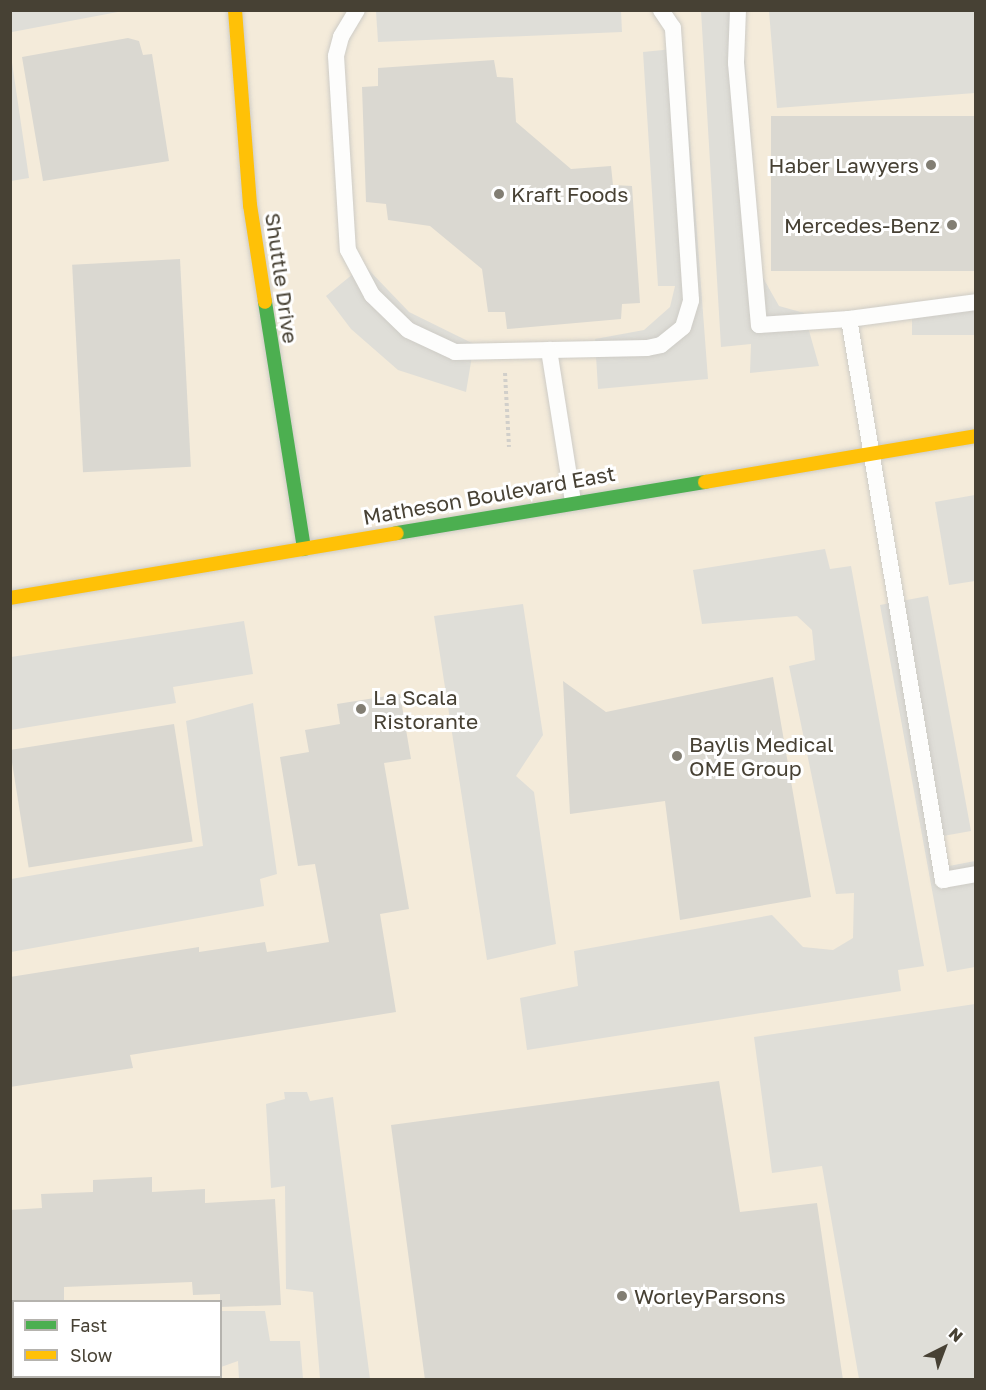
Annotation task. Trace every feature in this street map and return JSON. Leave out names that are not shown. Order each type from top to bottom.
[{"type":"street","name":"Shuttle Drive","points":[[235,10],[250,205],[304,549]]},
{"type":"street","name":"Matheson Boulevard East","points":[[10,598],[975,436]]},
{"type":"lane","points":[[357,10],[340,37],[336,56],[348,250],[372,295],[408,330],[455,352],[661,345],[678,333],[689,314],[673,28],[661,10]]},
{"type":"lane","points":[[738,10],[736,63],[759,325],[849,319],[975,302]]},
{"type":"lane","points":[[849,319],[943,880],[975,874]]},
{"type":"lane","points":[[549,350],[573,502]]},
{"type":"path","points":[[503,351],[509,447]]},
{"type":"shaded area","points":[[11,10],[123,10],[123,11],[12,32]]},
{"type":"shaded area","points":[[10,11],[975,11],[975,1379],[11,1379]]},
{"type":"shaded area","points":[[376,11],[621,11],[622,32],[378,42]]},
{"type":"shaded area","points":[[701,11],[741,11],[762,276],[779,306],[804,313],[819,366],[750,373],[751,344],[721,347]]},
{"type":"shaded area","points":[[769,11],[975,11],[975,93],[777,108]]},
{"type":"shaded area","points":[[683,48],[708,379],[598,389],[595,339],[644,330],[670,307],[675,286],[658,286],[643,52]]},
{"type":"shaded area","points":[[10,49],[29,178],[11,181],[10,181]]},
{"type":"shaded area","points":[[364,265],[409,312],[474,344],[466,392],[398,370],[351,329],[326,296]]},
{"type":"shaded area","points":[[912,308],[975,308],[975,335],[912,335]]},
{"type":"shaded area","points":[[975,495],[975,581],[949,585],[935,502]]},
{"type":"shaded area","points":[[825,549],[830,569],[851,566],[924,966],[898,970],[901,991],[527,1050],[520,998],[578,986],[574,951],[772,915],[803,947],[833,950],[853,938],[854,893],[836,894],[789,666],[815,660],[812,630],[797,616],[702,624],[693,570]]},
{"type":"shaded area","points":[[928,596],[971,831],[943,836],[949,866],[975,861],[975,967],[947,972],[880,605]]},
{"type":"shaded area","points":[[523,604],[543,735],[516,776],[534,792],[556,944],[487,960],[434,616]]},
{"type":"shaded area","points":[[244,621],[253,674],[173,687],[176,703],[11,730],[11,657]]},
{"type":"shaded area","points":[[253,703],[277,874],[260,879],[264,906],[11,952],[11,879],[203,846],[186,721]]},
{"type":"shaded area","points":[[975,1004],[975,1379],[859,1379],[822,1166],[772,1173],[754,1037]]},
{"type":"shaded area","points":[[284,1092],[307,1092],[310,1101],[333,1097],[370,1379],[320,1379],[313,1292],[286,1289],[285,1186],[271,1188],[266,1104],[285,1099]]},
{"type":"shaded area","points":[[222,1311],[265,1311],[270,1341],[300,1341],[303,1379],[239,1379],[238,1361],[222,1367]]},
{"type":"building","points":[[128,38],[139,41],[143,55],[152,54],[169,161],[43,181],[22,57]]},
{"type":"building","name":"Kraft Foods","points":[[494,60],[497,77],[513,78],[516,122],[571,169],[611,166],[613,185],[632,186],[640,303],[622,304],[621,319],[507,329],[505,312],[488,312],[482,269],[430,226],[388,220],[386,204],[366,202],[362,87],[378,86],[378,68]]},
{"type":"building","points":[[771,116],[975,116],[975,271],[771,271]]},
{"type":"building","points":[[180,259],[191,467],[83,472],[72,265]]},
{"type":"building","name":"Baylis Medical OME Group","points":[[773,677],[811,897],[680,920],[665,801],[570,814],[563,681],[606,712]]},
{"type":"building","points":[[400,694],[411,759],[384,763],[409,909],[380,914],[396,1012],[130,1055],[133,1068],[10,1087],[10,977],[199,947],[199,952],[265,942],[267,952],[329,942],[315,864],[298,866],[280,757],[309,752],[305,730],[340,724],[337,704]]},
{"type":"building","points":[[174,724],[193,842],[29,868],[10,750]]},
{"type":"building","name":"WorleyParsons","points":[[719,1081],[740,1212],[817,1203],[843,1380],[425,1380],[391,1125]]},
{"type":"building","points":[[152,1177],[152,1192],[205,1189],[205,1203],[275,1199],[281,1305],[222,1307],[220,1294],[193,1295],[192,1282],[64,1287],[64,1300],[12,1300],[10,1302],[10,1210],[42,1208],[41,1194],[93,1192],[93,1180]]},
{"type":"traffic: fast","points":[[265,302],[304,549]]},
{"type":"traffic: fast","points":[[397,533],[705,482]]},
{"type":"traffic: slow","points":[[235,10],[250,205],[265,302]]},
{"type":"traffic: slow","points":[[705,482],[976,436]]},
{"type":"traffic: slow","points":[[10,598],[397,533]]},
{"type":"place","name":"Haber Lawyers","points":[[931,165]]},
{"type":"place","name":"Kraft Foods","points":[[499,194]]},
{"type":"place","name":"Mercedes-Benz","points":[[952,225]]},
{"type":"place","name":"La Scala Ristorante","points":[[361,709]]},
{"type":"place","name":"Baylis Medical OME Group","points":[[677,756]]},
{"type":"place","name":"WorleyParsons","points":[[622,1296]]}]
